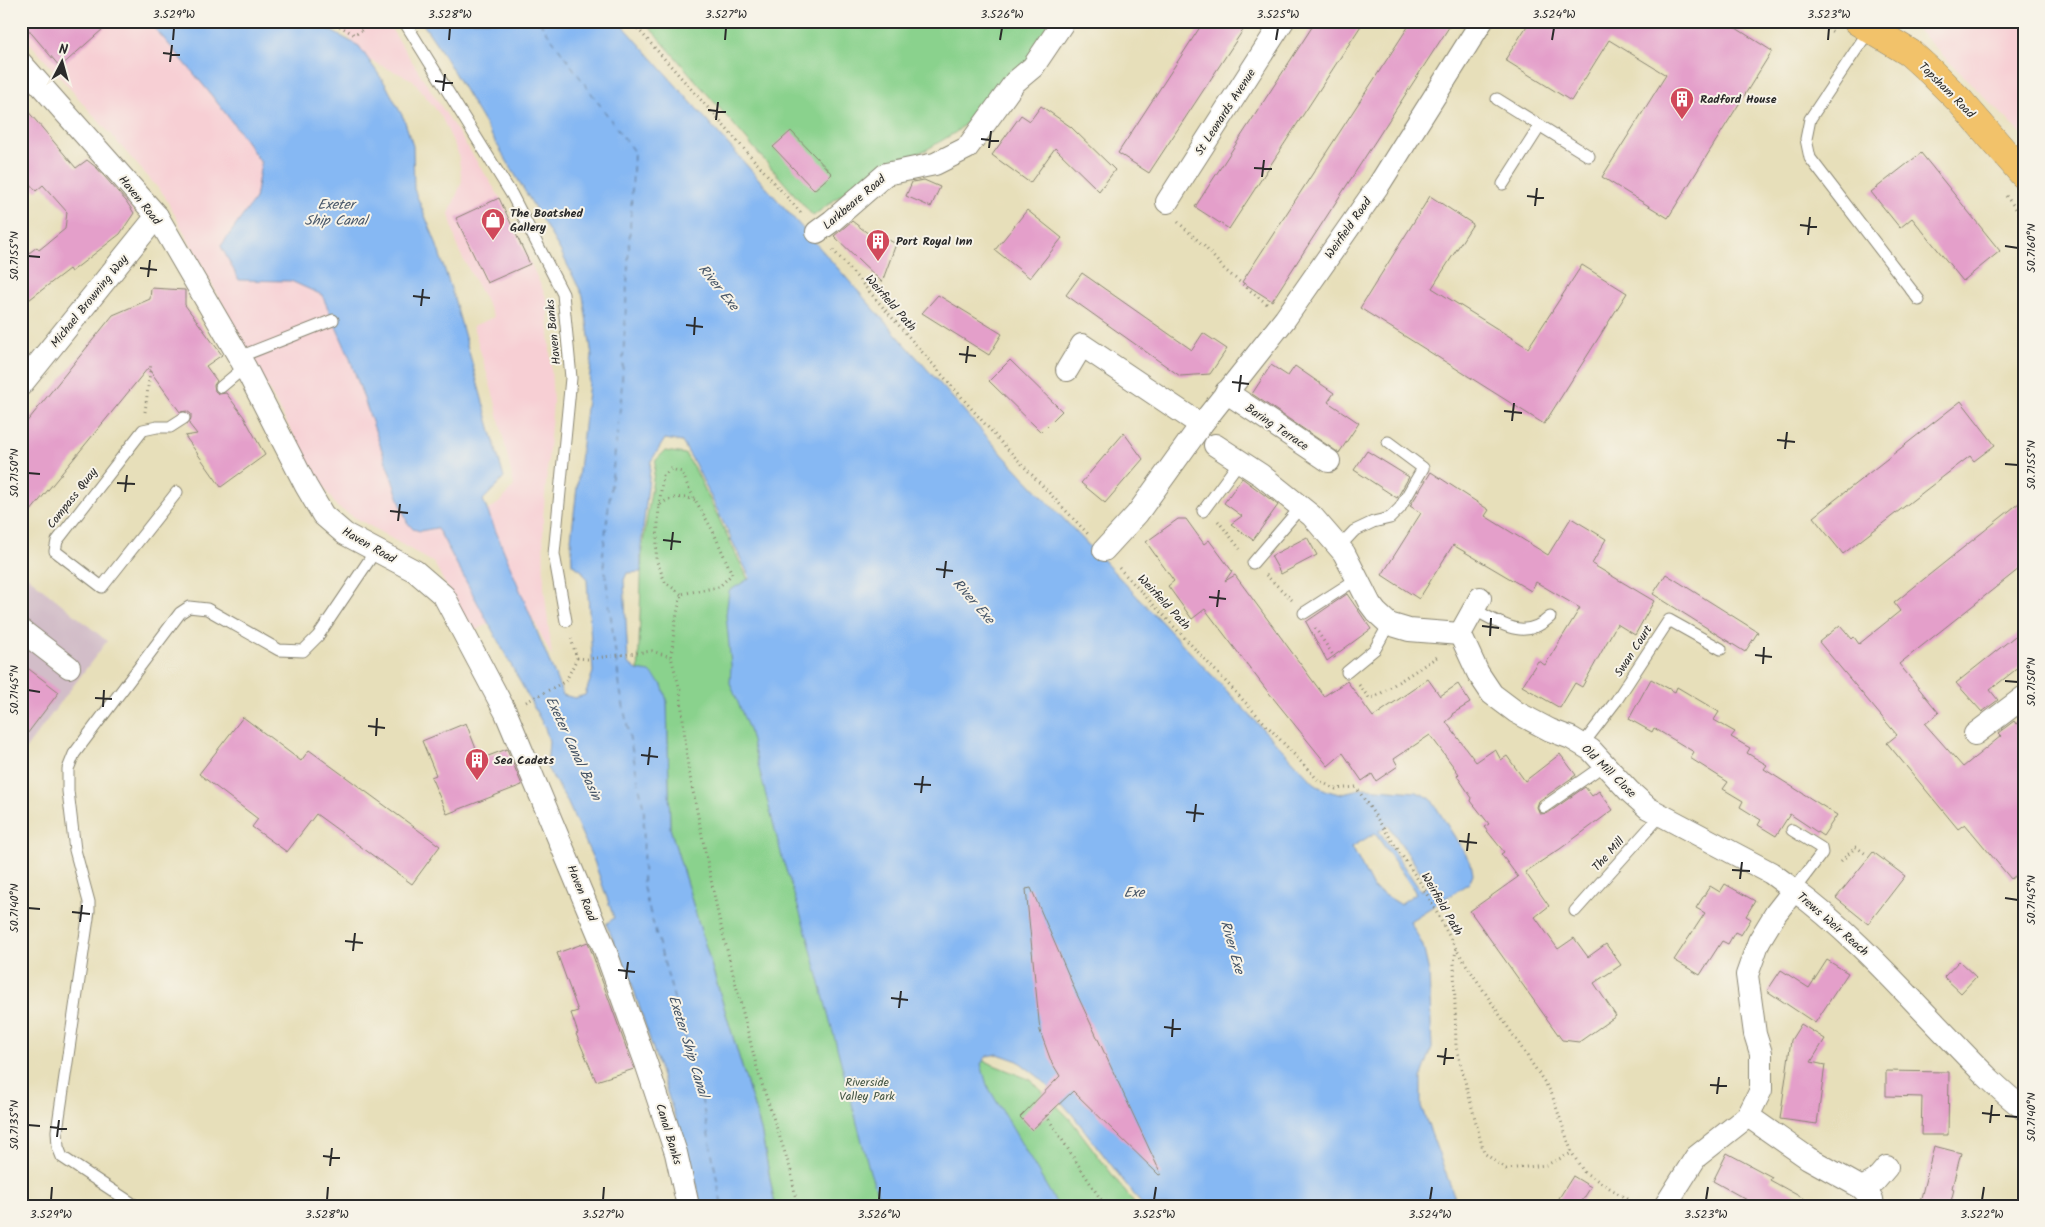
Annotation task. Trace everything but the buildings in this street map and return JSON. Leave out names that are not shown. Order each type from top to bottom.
[{"type":"main road","name":"Topsham Road","points":[[1865,30],[1910,53],[1931,72],[1959,100],[2024,175]]},
{"type":"street","name":"Larkbeare Road","points":[[825,227],[886,174],[935,164],[967,148],[1015,82],[1033,67],[1064,21]]},
{"type":"street","name":"St Leonards Avenue","points":[[1170,210],[1283,21]]},
{"type":"street","name":"Weirfield Road","points":[[1104,550],[1137,514],[1201,425],[1285,318],[1380,183],[1482,21]]},
{"type":"street","name":"Haven Road","points":[[21,63],[157,216],[242,362],[323,515],[345,534],[416,571],[444,596],[506,713],[604,948],[646,1063]]},
{"type":"street","name":"Michael Browning Way","points":[[21,385],[157,216]]},
{"type":"street","points":[[1067,370],[1082,346],[1201,425]]},
{"type":"street","name":"Baring Terrace","points":[[1226,392],[1329,461]]},
{"type":"street","points":[[1214,444],[1261,475],[1312,516],[1344,553],[1376,612],[1389,624],[1408,630],[1460,634],[1477,603]]},
{"type":"street","points":[[21,630],[69,667]]},
{"type":"street","name":"Old Mill Close","points":[[1460,634],[1478,672],[1492,694],[1516,712],[1591,750],[1635,797],[1648,808],[1771,873],[1794,890]]},
{"type":"street","points":[[1975,734],[2024,697]]},
{"type":"street","name":"Trews Weir Reach","points":[[1665,1206],[1696,1157],[1748,1116],[1761,1090],[1761,1053],[1755,1034],[1747,976],[1759,941],[1776,913],[1794,890],[1808,900],[1872,958],[1978,1068],[2024,1109]]},
{"type":"street","name":"Canal Banks","points":[[646,1063],[676,1153],[688,1206]]},
{"type":"street","points":[[1748,1116],[1867,1197],[1875,1181],[1887,1168]]},
{"type":"lane","name":"Haven Banks","points":[[404,21],[512,195],[564,294],[571,378],[554,554],[566,622]]},
{"type":"lane","points":[[1865,30],[1810,119],[1806,139],[1810,158],[1919,300]]},
{"type":"lane","points":[[1497,99],[1589,156]]},
{"type":"lane","points":[[1503,184],[1540,126]]},
{"type":"lane","points":[[221,387],[242,362],[333,320]]},
{"type":"lane","points":[[143,430],[170,427],[184,418]]},
{"type":"lane","name":"Compass Quay","points":[[143,430],[57,541],[55,551],[102,587],[177,492]]},
{"type":"lane","points":[[1339,547],[1354,531],[1373,522],[1390,518],[1400,508],[1423,468],[1388,442]]},
{"type":"lane","points":[[1203,511],[1240,461]]},
{"type":"lane","points":[[1253,563],[1300,508]]},
{"type":"lane","points":[[136,1206],[62,1157],[58,1147],[57,1131],[90,911],[75,850],[68,791],[68,769],[74,754],[180,613],[189,608],[207,609],[280,650],[303,651],[318,636],[376,550]]},
{"type":"lane","points":[[1304,613],[1357,579]]},
{"type":"lane","points":[[1477,603],[1505,625],[1525,630],[1541,625],[1550,617]]},
{"type":"lane","name":"Swan Court","points":[[1582,744],[1616,701],[1669,620],[1721,650]]},
{"type":"lane","points":[[1346,672],[1375,649],[1389,624]]},
{"type":"lane","points":[[1544,807],[1604,765]]},
{"type":"lane","name":"The Mill","points":[[1575,911],[1661,815]]},
{"type":"lane","points":[[1792,830],[1821,848],[1822,854],[1794,890]]},
{"type":"path","points":[[331,21],[355,35],[374,21]]},
{"type":"path","name":"Weirfield Path","points":[[631,21],[825,227],[999,440],[1312,774],[1319,781],[1336,789],[1356,787],[1436,907],[1456,949],[1551,1092],[1572,1153],[1584,1172],[1638,1206]]},
{"type":"path","points":[[1814,21],[1865,30]]},
{"type":"path","points":[[2003,193],[2024,219]]},
{"type":"path","points":[[1170,210],[1225,270],[1285,318]]},
{"type":"path","points":[[143,430],[151,363]]},
{"type":"path","points":[[671,470],[682,472],[713,531],[732,574],[719,587],[682,594],[665,582],[656,559],[658,506],[663,476],[671,470]]},
{"type":"path","points":[[658,506],[665,499],[687,497],[696,500]]},
{"type":"path","points":[[682,594],[674,624],[671,657],[680,690],[688,767],[718,914],[758,1072],[791,1171],[797,1206]]},
{"type":"path","points":[[506,713],[566,681],[577,658],[587,659],[652,650],[671,657]]},
{"type":"path","points":[[1845,856],[1856,847],[1866,854]]},
{"type":"path","points":[[1456,949],[1454,963],[1456,1047],[1484,1153],[1506,1169],[1546,1165],[1572,1153]]},
{"type":"path","points":[[1046,1115],[1106,1206]]},
{"type":"path","points":[[2016,1206],[2024,1193]]},
{"type":"shaded area","points":[[21,21],[148,21],[184,60],[236,125],[261,164],[255,199],[222,246],[239,280],[291,281],[322,295],[349,356],[407,522],[420,530],[437,528],[489,623],[471,633],[434,563],[337,507],[310,466],[164,195],[21,33]]},
{"type":"shaded area","points":[[334,21],[386,21],[503,202],[547,299],[553,402],[543,518],[544,587],[552,657],[489,532],[487,511],[500,502],[514,486],[495,401],[473,326],[494,317],[458,249],[449,214],[462,181],[458,153],[441,116],[413,80],[369,60]]},
{"type":"shaded area","points":[[1911,21],[2024,21],[2024,136],[1910,23]]},
{"type":"shaded area","points":[[21,571],[107,641],[21,755]]},
{"type":"green space","points":[[644,21],[1053,21],[1019,75],[956,132],[926,150],[878,167],[813,216]]},
{"type":"green space","name":"Riverside Valley Park","points":[[665,451],[685,454],[696,471],[979,1059],[1031,1080],[1070,1119],[1136,1206],[775,1206],[761,1130],[670,828],[667,701],[638,679],[642,549],[656,460]]},
{"type":"water","name":"Exe","points":[[148,21],[316,21],[359,46],[386,85],[404,119],[413,146],[414,189],[435,240],[454,298],[504,478],[483,500],[563,695],[575,698],[585,695],[593,672],[587,580],[582,571],[572,564],[571,540],[592,356],[583,296],[560,250],[440,49],[421,21],[619,21],[1004,456],[1317,786],[1339,794],[1364,788],[1416,792],[1431,799],[1471,863],[1473,874],[1469,883],[1410,921],[1423,946],[1429,972],[1432,1048],[1421,1078],[1421,1106],[1458,1206],[1143,1206],[1072,1114],[1041,1079],[1018,1061],[998,1054],[987,1056],[981,1064],[987,1085],[1058,1206],[882,1206],[870,1172],[808,938],[782,857],[749,730],[730,683],[731,665],[726,615],[729,591],[750,578],[695,464],[682,442],[665,439],[651,461],[641,546],[641,572],[627,573],[624,580],[628,663],[637,670],[650,672],[662,685],[667,701],[670,828],[761,1130],[775,1206],[700,1206],[697,1185],[630,978],[606,924],[614,918],[594,861],[566,799],[547,768],[549,741],[545,728],[440,533],[436,528],[420,531],[413,529],[407,522],[349,356],[322,295],[291,281],[239,280],[221,246],[255,199],[261,163],[193,72]],"holes":[[[1388,825],[1429,884],[1421,891],[1379,831]],[[1375,833],[1416,893],[1400,904],[1373,888],[1352,847]]]},
{"type":"ferry route","points":[[539,21],[634,152],[621,400],[603,554],[620,689],[644,810],[643,887],[700,1091],[722,1206]]},
{"type":"place","name":"Radford House","points":[[1682,120]]},
{"type":"place","name":"The Boatshed Gallery","points":[[493,241]]},
{"type":"place","name":"Port Royal Inn","points":[[878,262]]},
{"type":"place","name":"Sea Cadets","points":[[477,781]]},
{"type":"water label","name":"Exeter Ship Canal","points":[[336,212]]},
{"type":"water label","name":"River Exe","points":[[719,287]]},
{"type":"water label","name":"River Exe","points":[[974,601]]},
{"type":"water label","name":"Exeter Canal Basin","points":[[574,748]]},
{"type":"water label","name":"River Exe","points":[[1233,947]]},
{"type":"water label","name":"Exeter Ship Canal","points":[[689,1046]]}]
